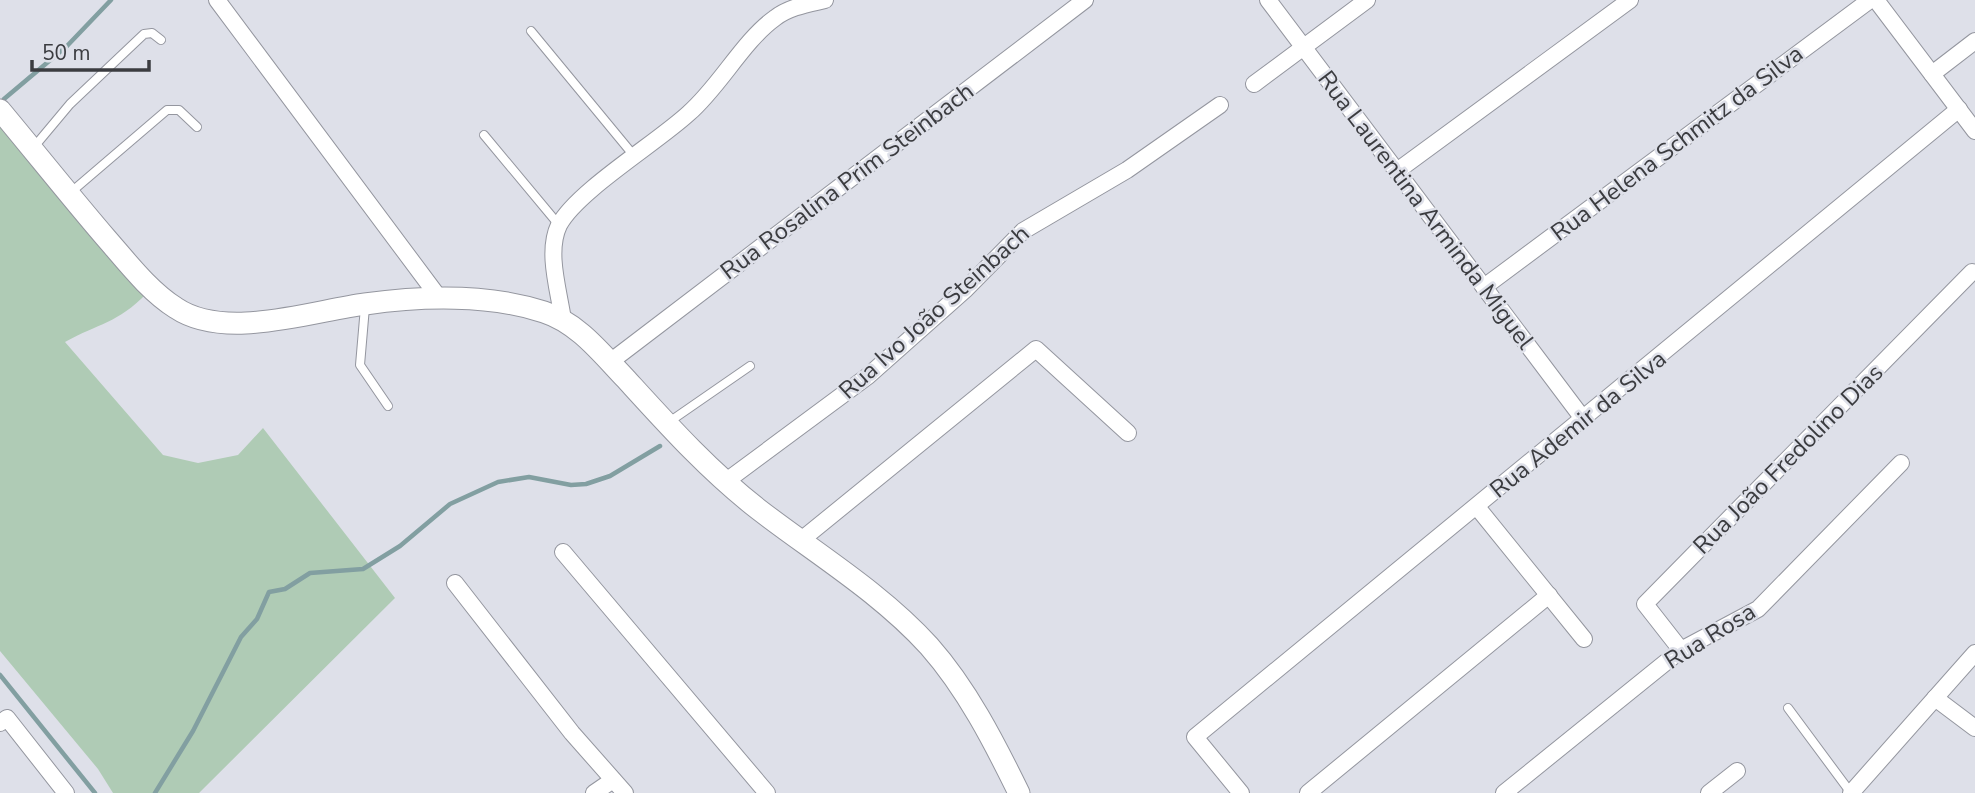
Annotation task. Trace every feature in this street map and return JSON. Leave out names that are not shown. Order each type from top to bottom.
[{"type":"main road","points":[[0,110],[159,294],[189,316],[219,321],[253,322],[366,304],[440,299],[495,302],[541,311],[563,320],[610,362],[725,482],[877,599],[929,647],[968,699],[1019,793]]},
{"type":"street","points":[[217,0],[440,299]]},
{"type":"street","points":[[563,320],[554,255],[559,225],[578,202],[701,102],[776,16],[825,0]]},
{"type":"street","name":"Rua Rosalina Prim Steinbach","points":[[610,362],[1084,0]]},
{"type":"street","name":"Rua Laurentina Arminda Miguel","points":[[1268,0],[1584,420]]},
{"type":"street","points":[[1254,84],[1367,0]]},
{"type":"street","points":[[1397,171],[1630,0]]},
{"type":"street","name":"Rua Helena Schmitz da Silva","points":[[1484,287],[1870,0]]},
{"type":"street","points":[[1876,0],[1975,131]]},
{"type":"street","points":[[1932,75],[1975,41]]},
{"type":"street","name":"Rua Ivo João Steinbach","points":[[725,482],[867,376],[966,289],[1023,231],[1111,181],[1220,105]]},
{"type":"street","name":"Rua Ademir da Silva","points":[[1241,793],[1195,737],[1584,420],[1959,109]]},
{"type":"street","name":"Rua João Fredolino Dias","points":[[1681,650],[1646,604],[1972,272]]},
{"type":"street","points":[[800,541],[1036,349],[1128,433]]},
{"type":"street","name":"Rua Rosa","points":[[1504,793],[1681,650],[1758,609],[1901,463]]},
{"type":"street","points":[[1477,507],[1584,639]]},
{"type":"street","points":[[563,552],[767,793]]},
{"type":"street","points":[[454,583],[625,793]]},
{"type":"street","points":[[1308,793],[1549,595]]},
{"type":"street","points":[[1851,793],[1975,653]]},
{"type":"street","points":[[1935,698],[1975,728]]},
{"type":"street","points":[[0,723],[7,718],[66,793]]},
{"type":"street","points":[[1709,793],[1737,771]]},
{"type":"street","points":[[594,793],[612,780]]},
{"type":"lane","points":[[531,31],[635,157]]},
{"type":"lane","points":[[33,149],[70,104],[144,34],[152,33],[161,40]]},
{"type":"lane","points":[[70,194],[167,110],[179,110],[197,127]]},
{"type":"lane","points":[[484,135],[559,225]]},
{"type":"lane","points":[[366,304],[360,365],[388,406]]},
{"type":"lane","points":[[667,424],[750,366]]},
{"type":"lane","points":[[1788,708],[1851,793]]},
{"type":"green space","points":[[0,124],[147,293],[117,317],[65,342],[163,455],[198,463],[238,455],[263,428],[395,598],[199,793],[113,793],[98,769],[0,651]]},
{"type":"waterway","points":[[4,99],[67,46],[111,0]]},
{"type":"waterway","points":[[155,793],[193,731],[241,637],[257,619],[269,592],[285,589],[310,573],[363,569],[400,546],[450,504],[498,482],[529,477],[571,485],[586,484],[610,476],[660,446]]},
{"type":"waterway","points":[[0,675],[95,793]]}]
